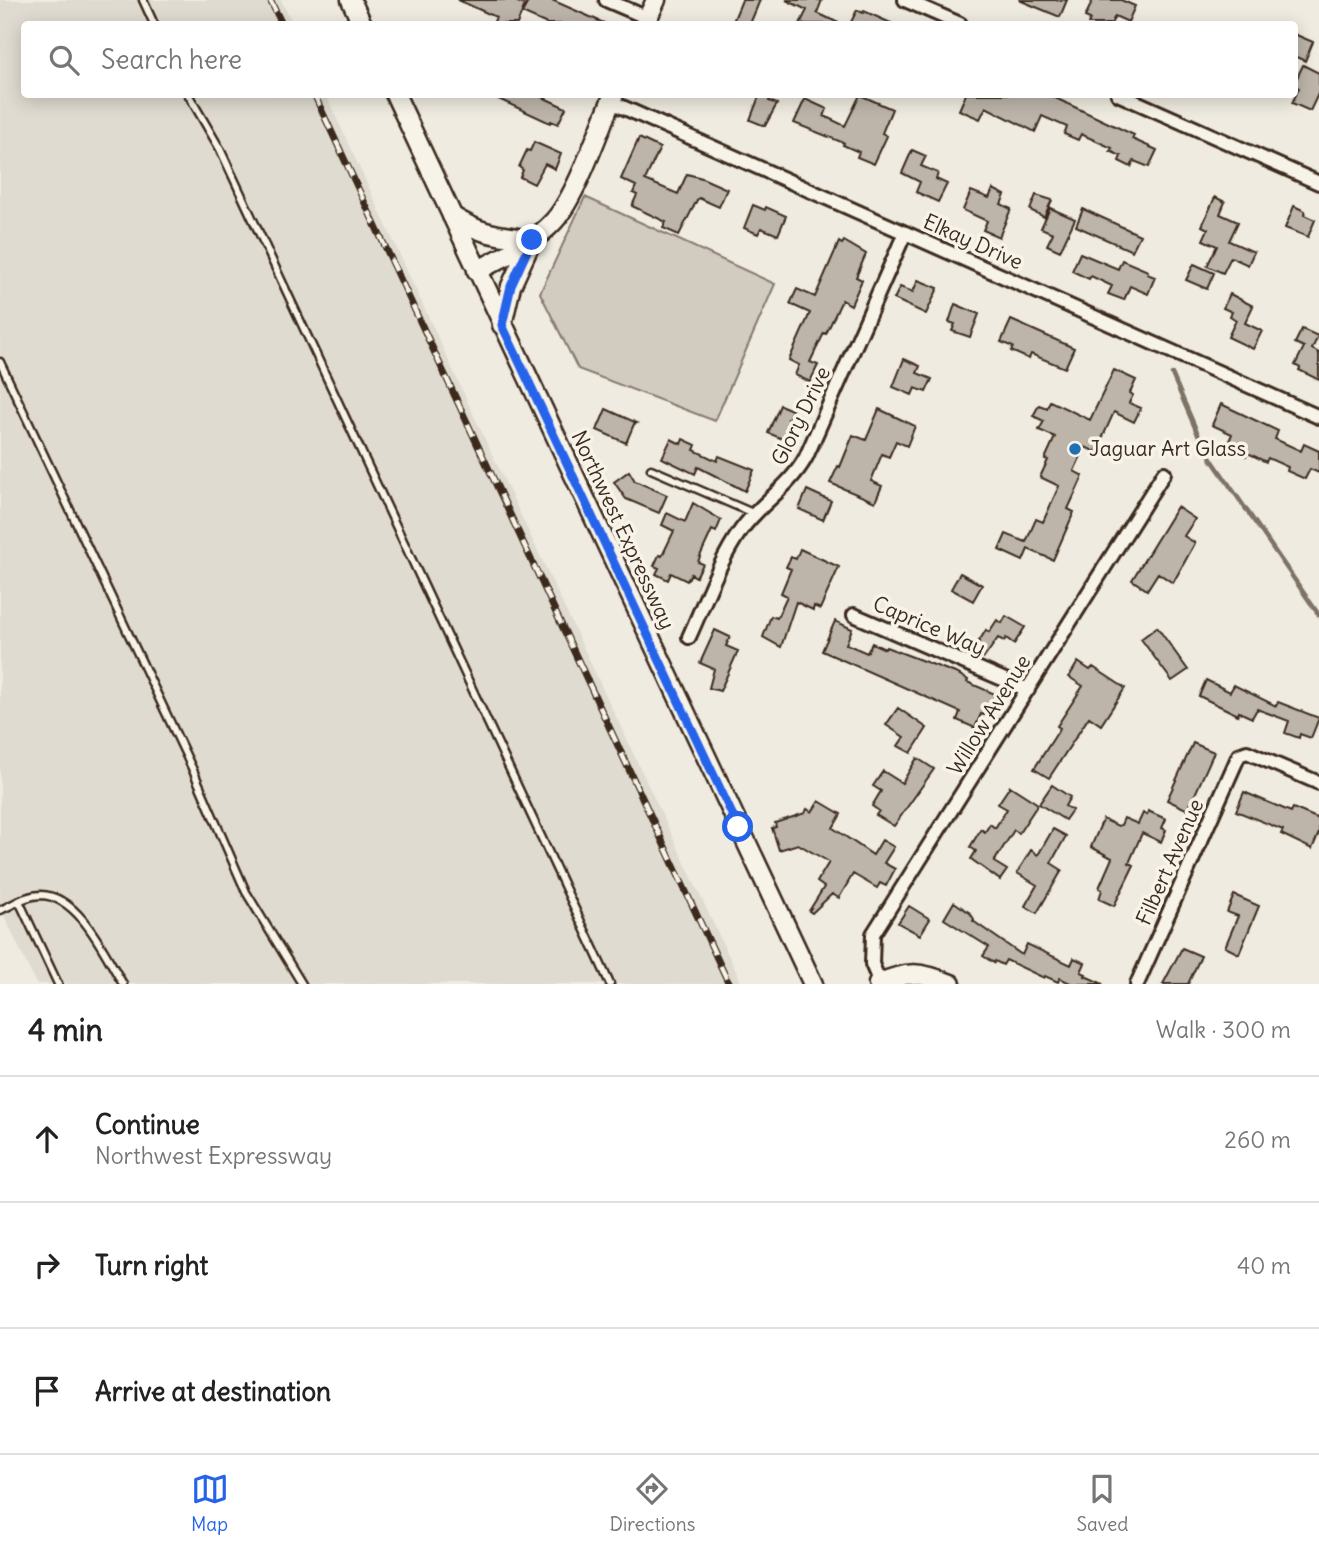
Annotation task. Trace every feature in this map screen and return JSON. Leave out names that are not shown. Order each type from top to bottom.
[{"type":"main road","points":[[351,0],[361,21]]},
{"type":"main road","points":[[646,21],[656,0]]},
{"type":"main road","name":"Northwest Expressway","points":[[397,98],[813,984]]},
{"type":"main road","points":[[477,271],[532,240],[559,215],[612,98]]},
{"type":"main road","points":[[452,216],[480,232],[532,240]]},
{"type":"main road","points":[[502,325],[513,278],[532,240]]},
{"type":"main road","points":[[879,984],[901,974],[916,973],[951,984]]},
{"type":"street","points":[[606,0],[646,21]]},
{"type":"street","points":[[905,0],[953,21]]},
{"type":"street","name":"Elkay Drive","points":[[612,98],[905,233],[1319,417]]},
{"type":"street","points":[[1127,98],[1319,183]]},
{"type":"street","name":"Glory Drive","points":[[689,637],[729,549],[742,529],[792,480],[806,457],[905,233]]},
{"type":"street","name":"Willow Avenue","points":[[879,984],[872,964],[873,934],[1164,473]]},
{"type":"street","name":"Caprice Way","points":[[854,615],[1028,690]]},
{"type":"street","name":"Filbert Avenue","points":[[1137,984],[1239,755],[1247,752],[1319,783]]},
{"type":"lane","points":[[143,0],[153,21]]},
{"type":"lane","points":[[190,98],[220,149],[610,984]]},
{"type":"lane","points":[[0,362],[192,768],[246,891],[302,984]]},
{"type":"lane","points":[[651,469],[755,514]]},
{"type":"lane","points":[[0,910],[41,895],[71,906],[82,918],[123,984]]},
{"type":"lane","points":[[19,901],[58,984]]},
{"type":"shaded area","points":[[0,0],[281,0],[292,21],[21,21],[21,98],[327,98],[742,984],[36,984],[0,907]]},
{"type":"shaded area","points":[[585,197],[775,284],[715,421],[578,369],[540,293]]},
{"type":"building","points":[[458,0],[513,0],[525,5],[518,21],[494,21],[496,17]]},
{"type":"building","points":[[529,0],[552,0],[599,21],[540,21],[522,13]]},
{"type":"building","points":[[742,0],[760,0],[751,21],[733,21]]},
{"type":"building","points":[[786,0],[822,0],[817,13],[834,21],[802,21],[807,10]]},
{"type":"building","points":[[1019,0],[1067,0],[1060,17]]},
{"type":"building","points":[[1093,0],[1121,0],[1135,6],[1128,21],[1115,16],[1112,21],[1089,21],[1085,17]]},
{"type":"building","points":[[857,10],[886,21],[852,21]]},
{"type":"building","points":[[1298,36],[1313,42],[1305,61],[1298,58]]},
{"type":"building","points":[[1303,65],[1319,73],[1319,92],[1310,111],[1292,103],[1294,98],[1298,98],[1298,76]]},
{"type":"building","points":[[497,98],[545,98],[566,108],[558,124],[551,121],[550,123]]},
{"type":"building","points":[[758,98],[770,98],[769,101],[777,104],[765,126],[750,120]]},
{"type":"building","points":[[859,98],[867,98],[892,109],[882,133],[887,136],[874,164],[857,157],[859,152],[843,145],[844,143],[794,123],[805,99],[827,109],[824,116],[845,126]]},
{"type":"building","points":[[964,98],[1055,98],[1134,135],[1132,139],[1157,150],[1149,167],[1134,161],[1131,167],[1119,161],[1121,156],[1110,151],[1112,148],[1081,134],[1078,140],[1064,134],[1067,127],[1042,116],[1035,132],[986,107],[980,119],[959,110]]},
{"type":"building","points":[[639,138],[660,148],[645,180],[678,194],[687,174],[702,178],[727,189],[719,207],[699,198],[679,235],[663,228],[666,222],[632,206],[637,195],[633,193],[636,186],[621,179]]},
{"type":"building","points":[[534,142],[561,154],[555,169],[545,164],[534,184],[520,177],[523,170],[519,167]]},
{"type":"building","points":[[912,150],[926,156],[921,166],[938,173],[936,179],[947,184],[938,202],[916,192],[920,182],[902,173]]},
{"type":"building","points":[[993,189],[1005,195],[1001,204],[1011,209],[999,237],[983,230],[987,221],[963,210],[971,191],[989,198]]},
{"type":"building","points":[[1036,195],[1052,200],[1044,217],[1030,210]]},
{"type":"building","points":[[1215,197],[1225,202],[1220,214],[1238,222],[1229,241],[1254,252],[1248,265],[1231,257],[1223,273],[1207,266],[1217,246],[1203,240],[1208,229],[1202,226]]},
{"type":"building","points":[[753,205],[765,210],[766,207],[786,216],[778,235],[761,228],[758,234],[744,228]]},
{"type":"building","points":[[1294,206],[1315,220],[1308,237],[1285,228]]},
{"type":"building","points":[[1050,208],[1075,219],[1060,251],[1047,245],[1053,233],[1041,228]]},
{"type":"building","points":[[1083,209],[1140,235],[1132,251],[1076,226]]},
{"type":"building","points":[[844,241],[866,254],[856,277],[862,280],[851,305],[842,300],[826,334],[824,333],[810,362],[818,365],[810,382],[795,375],[799,365],[789,360],[810,313],[790,304],[797,289],[815,297],[839,242],[842,244]]},
{"type":"building","points":[[1080,253],[1118,269],[1122,260],[1148,271],[1147,274],[1155,277],[1148,294],[1130,286],[1124,300],[1108,294],[1112,286],[1072,271]]},
{"type":"building","points":[[1194,264],[1214,273],[1207,289],[1186,280]]},
{"type":"building","points":[[918,280],[938,288],[926,314],[894,299],[900,287],[913,292]]},
{"type":"building","points":[[1230,294],[1253,306],[1245,323],[1262,331],[1253,349],[1228,337],[1236,320],[1230,316],[1232,312],[1223,308]]},
{"type":"building","points":[[955,304],[979,314],[970,337],[952,331],[955,324],[949,322]]},
{"type":"building","points":[[1011,320],[1074,348],[1065,368],[1031,354],[1029,359],[1011,351],[1013,347],[1001,342]]},
{"type":"building","points":[[1302,329],[1318,336],[1312,349],[1319,353],[1319,380],[1299,370],[1295,365],[1304,347],[1295,343]]},
{"type":"building","points":[[904,359],[920,366],[917,373],[932,379],[926,392],[915,388],[912,395],[893,387]]},
{"type":"building","points":[[1114,370],[1136,380],[1129,403],[1141,408],[1134,422],[1114,412],[1096,452],[1085,447],[1074,471],[1083,476],[1068,509],[1074,512],[1053,560],[1028,549],[1023,561],[999,550],[1006,534],[1026,542],[1036,519],[1043,522],[1059,486],[1040,477],[1055,437],[1039,430],[1044,421],[1033,416],[1039,405],[1047,408],[1050,401],[1090,420]]},
{"type":"building","points":[[1221,404],[1278,431],[1275,439],[1301,451],[1304,444],[1319,451],[1319,473],[1310,469],[1305,479],[1268,458],[1266,462],[1248,453],[1246,456],[1226,448],[1232,434],[1212,425]]},
{"type":"building","points":[[780,405],[792,410],[788,419],[793,422],[785,440],[768,433]]},
{"type":"building","points":[[606,409],[637,423],[634,424],[626,443],[597,430]]},
{"type":"building","points":[[879,409],[915,426],[907,446],[896,441],[889,457],[882,454],[871,481],[882,486],[875,502],[830,483],[838,466],[840,467],[853,435],[866,440]]},
{"type":"building","points":[[671,439],[681,444],[683,439],[696,445],[694,450],[717,461],[719,456],[754,470],[745,491],[698,467],[695,474],[662,458]]},
{"type":"building","points":[[629,471],[635,481],[667,495],[659,513],[626,499],[614,482]]},
{"type":"building","points":[[807,490],[831,501],[823,520],[799,509]]},
{"type":"building","points":[[693,503],[721,520],[716,532],[712,530],[701,554],[698,562],[703,564],[696,577],[691,574],[687,581],[671,573],[668,580],[656,574],[659,568],[654,566],[674,531],[662,525],[667,513],[685,522]]},
{"type":"building","points":[[1177,507],[1195,519],[1184,536],[1195,543],[1173,583],[1158,573],[1147,590],[1132,580]]},
{"type":"building","points":[[800,549],[839,567],[820,609],[814,606],[813,610],[796,602],[781,647],[763,637],[771,616],[777,618],[787,596],[781,593],[791,569],[786,567],[791,557],[796,559]]},
{"type":"building","points":[[960,573],[982,585],[973,601],[951,589]]},
{"type":"building","points":[[1006,616],[1025,627],[1014,644],[1006,638],[1004,641],[998,638],[984,658],[973,651],[986,630],[989,632],[997,620],[1002,623]]},
{"type":"building","points":[[835,621],[852,629],[846,644],[867,653],[872,643],[958,674],[968,680],[967,682],[995,694],[990,707],[988,706],[984,715],[981,714],[975,728],[957,720],[960,712],[822,651]]},
{"type":"building","points":[[1157,627],[1188,670],[1172,681],[1141,639]]},
{"type":"building","points":[[715,630],[730,637],[726,646],[738,651],[720,691],[709,688],[714,669],[700,663]]},
{"type":"building","points":[[1078,662],[1090,670],[1093,667],[1125,688],[1101,725],[1089,717],[1049,778],[1034,769],[1083,686],[1069,677]]},
{"type":"building","points":[[1206,680],[1230,692],[1234,685],[1276,706],[1278,702],[1319,718],[1311,738],[1300,734],[1299,738],[1285,733],[1289,721],[1257,709],[1252,718],[1239,712],[1238,715],[1199,696]]},
{"type":"building","points":[[898,708],[927,728],[911,753],[898,746],[904,737],[886,725]]},
{"type":"building","points":[[1193,743],[1214,752],[1188,810],[1167,800]]},
{"type":"building","points":[[917,758],[934,769],[894,826],[876,815],[879,811],[872,806],[881,791],[873,786],[883,771],[902,783]]},
{"type":"building","points":[[1052,785],[1070,797],[1065,806],[1072,810],[1065,820],[1039,804]]},
{"type":"building","points":[[1010,786],[1038,804],[1019,833],[1014,830],[994,862],[1007,870],[1000,880],[971,859],[976,851],[970,847],[981,829],[985,832],[990,824],[995,828],[1007,809],[998,804]]},
{"type":"building","points":[[1244,792],[1291,812],[1293,808],[1319,819],[1319,833],[1312,849],[1281,834],[1283,830],[1236,811]]},
{"type":"building","points":[[819,801],[841,814],[833,828],[873,855],[882,840],[894,847],[884,863],[895,869],[886,886],[880,883],[877,888],[853,874],[839,898],[832,894],[812,913],[809,911],[824,887],[817,882],[829,862],[798,844],[779,850],[772,828],[776,827],[775,823],[805,813],[807,809],[812,812]]},
{"type":"building","points":[[1148,811],[1166,819],[1162,828],[1166,830],[1161,842],[1142,833],[1129,863],[1134,865],[1114,906],[1099,899],[1102,890],[1099,888],[1112,858],[1091,847],[1103,819],[1118,826],[1124,818],[1138,824],[1143,813],[1147,815]]},
{"type":"building","points":[[1053,829],[1066,836],[1051,863],[1062,870],[1037,913],[1025,906],[1037,885],[1017,873],[1031,850],[1038,855]]},
{"type":"building","points":[[1234,895],[1259,906],[1239,954],[1225,947],[1238,916],[1227,912]]},
{"type":"building","points":[[954,902],[970,913],[973,921],[1022,955],[1027,944],[1071,965],[1074,958],[1085,963],[1081,972],[1086,974],[1085,976],[1103,984],[1072,984],[1060,978],[1058,982],[1006,960],[1003,965],[995,961],[994,963],[983,956],[989,947],[944,919]]},
{"type":"building","points":[[909,906],[930,919],[920,935],[898,923]]},
{"type":"building","points":[[1182,948],[1201,956],[1188,984],[1163,984]]},
{"type":"waterway","points":[[1172,374],[1212,460],[1319,615]]},
{"type":"railway","points":[[270,0],[280,21]]},
{"type":"railway","points":[[316,98],[729,984]]},
{"type":"place","name":"Jaguar Art Glass","points":[[1075,449]]},
{"type":"route","points":[[532,240],[516,271],[502,325],[738,827]]}]
